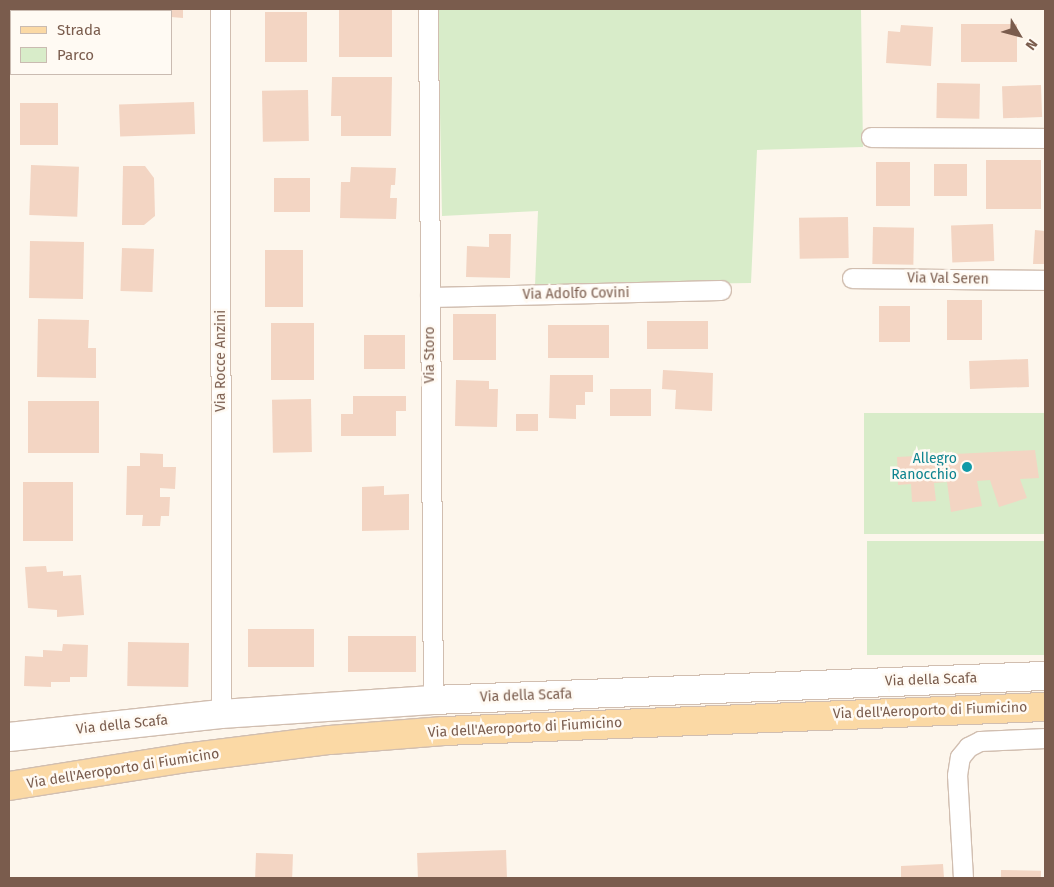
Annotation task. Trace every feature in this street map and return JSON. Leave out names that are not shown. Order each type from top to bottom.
[{"type":"main road","name":"Via dell'Aeroporto di Fiumicino","points":[[9,786],[204,756],[330,740],[444,731],[1045,707]]},
{"type":"street","name":"Via Rocce Anzini","points":[[220,9],[222,714]]},
{"type":"street","name":"Via Storo","points":[[428,9],[433,700]]},
{"type":"street","points":[[871,137],[1045,138]]},
{"type":"street","name":"Via Val Seren","points":[[852,278],[1045,280]]},
{"type":"street","name":"Via Adolfo Covini","points":[[430,297],[721,290]]},
{"type":"street","name":"Via della Scafa","points":[[9,737],[222,714],[433,700],[1038,674]]},
{"type":"street","points":[[962,878],[957,775],[960,757],[968,747],[980,741],[1045,738]]},
{"type":"green space","points":[[438,9],[861,9],[863,147],[757,150],[751,283],[535,286],[538,211],[442,216]]},
{"type":"green space","points":[[864,413],[1045,413],[1045,534],[864,534]]},
{"type":"green space","points":[[867,541],[1045,541],[1045,655],[867,655]]},
{"type":"building","points":[[134,9],[183,9],[183,18],[172,17],[172,10]]},
{"type":"building","points":[[339,9],[392,9],[392,57],[339,57]]},
{"type":"building","points":[[265,12],[307,12],[307,62],[265,62]]},
{"type":"building","points":[[961,24],[1017,24],[1017,62],[961,62]]},
{"type":"building","points":[[901,25],[933,27],[931,66],[886,63],[888,31],[900,32]]},
{"type":"building","points":[[332,77],[392,77],[391,136],[341,136],[341,116],[331,116]]},
{"type":"building","points":[[937,83],[980,84],[979,119],[936,118]]},
{"type":"building","points":[[1041,85],[1042,117],[1003,118],[1002,86]]},
{"type":"building","points":[[308,90],[309,141],[263,142],[262,91]]},
{"type":"building","points":[[194,102],[195,134],[120,137],[119,105]]},
{"type":"building","points":[[20,103],[58,103],[58,145],[20,145]]},
{"type":"building","points":[[986,160],[1041,160],[1041,209],[986,209]]},
{"type":"building","points":[[876,162],[910,162],[910,206],[876,206]]},
{"type":"building","points":[[934,164],[967,164],[967,196],[934,196]]},
{"type":"building","points":[[31,165],[79,167],[77,217],[29,215]]},
{"type":"building","points":[[123,166],[145,166],[154,178],[155,216],[144,225],[122,225]]},
{"type":"building","points":[[351,167],[396,168],[395,185],[391,185],[390,198],[397,198],[396,219],[340,218],[341,182],[350,182]]},
{"type":"building","points":[[274,178],[310,178],[310,212],[274,212]]},
{"type":"building","points":[[848,217],[849,258],[800,259],[799,218]]},
{"type":"building","points":[[993,224],[994,261],[952,262],[951,225]]},
{"type":"building","points":[[873,227],[914,228],[913,265],[872,264]]},
{"type":"building","points":[[1035,230],[1045,231],[1045,264],[1033,264]]},
{"type":"building","points":[[489,234],[511,234],[510,278],[466,277],[467,246],[489,247]]},
{"type":"building","points":[[30,241],[84,242],[83,299],[29,298]]},
{"type":"building","points":[[122,248],[154,249],[152,292],[120,291]]},
{"type":"building","points":[[265,250],[303,250],[303,307],[265,307]]},
{"type":"building","points":[[947,300],[982,300],[982,340],[947,340]]},
{"type":"building","points":[[879,306],[910,306],[910,342],[879,342]]},
{"type":"building","points":[[453,314],[496,314],[496,360],[453,360]]},
{"type":"building","points":[[38,319],[89,320],[88,348],[96,348],[96,378],[37,377]]},
{"type":"building","points":[[647,321],[708,321],[708,349],[647,349]]},
{"type":"building","points":[[271,323],[314,323],[314,380],[271,380]]},
{"type":"building","points":[[548,325],[609,325],[609,358],[548,358]]},
{"type":"building","points":[[364,335],[405,335],[405,369],[364,369]]},
{"type":"building","points":[[1028,359],[1029,387],[970,389],[969,361]]},
{"type":"building","points":[[663,370],[713,373],[712,411],[675,409],[676,390],[662,389]]},
{"type":"building","points":[[550,375],[593,375],[593,392],[585,392],[585,405],[576,405],[576,419],[549,418]]},
{"type":"building","points":[[456,380],[489,381],[489,389],[498,389],[497,427],[455,426]]},
{"type":"building","points":[[610,389],[651,389],[651,416],[610,416]]},
{"type":"building","points":[[353,396],[406,396],[406,411],[396,411],[396,436],[341,436],[341,414],[353,414]]},
{"type":"building","points":[[311,399],[312,452],[273,453],[272,400]]},
{"type":"building","points":[[28,401],[99,401],[99,453],[28,453]]},
{"type":"building","points":[[516,414],[538,414],[538,431],[516,431]]},
{"type":"building","name":"Allegro Ranocchio","points":[[1035,450],[1039,478],[1020,479],[1027,498],[999,507],[990,480],[977,481],[982,506],[951,512],[947,482],[934,483],[936,501],[912,502],[911,484],[898,485],[897,457]]},
{"type":"building","points":[[140,453],[163,454],[163,467],[176,467],[175,489],[160,488],[160,497],[170,497],[169,516],[161,516],[160,526],[142,526],[143,515],[126,515],[127,466],[140,466]]},
{"type":"building","points":[[23,482],[73,482],[73,541],[23,541]]},
{"type":"building","points":[[384,486],[384,495],[409,494],[409,530],[362,531],[362,487]]},
{"type":"building","points":[[46,566],[47,572],[63,571],[63,576],[81,575],[84,615],[57,617],[57,610],[28,608],[25,567]]},
{"type":"building","points":[[248,629],[314,629],[314,667],[248,667]]},
{"type":"building","points":[[348,636],[416,636],[416,672],[348,672]]},
{"type":"building","points":[[128,642],[189,643],[188,687],[127,686]]},
{"type":"building","points":[[63,644],[88,645],[87,677],[70,677],[70,682],[51,682],[51,687],[24,686],[25,656],[43,657],[43,650],[62,651]]},
{"type":"building","points":[[506,850],[507,878],[418,878],[417,853]]},
{"type":"building","points":[[256,853],[293,854],[292,878],[255,878]]},
{"type":"building","points":[[943,864],[944,878],[901,878],[901,866]]},
{"type":"building","points":[[1001,870],[1041,871],[1041,878],[1001,878]]},
{"type":"place","name":"Allegro Ranocchio","points":[[967,467]]}]
